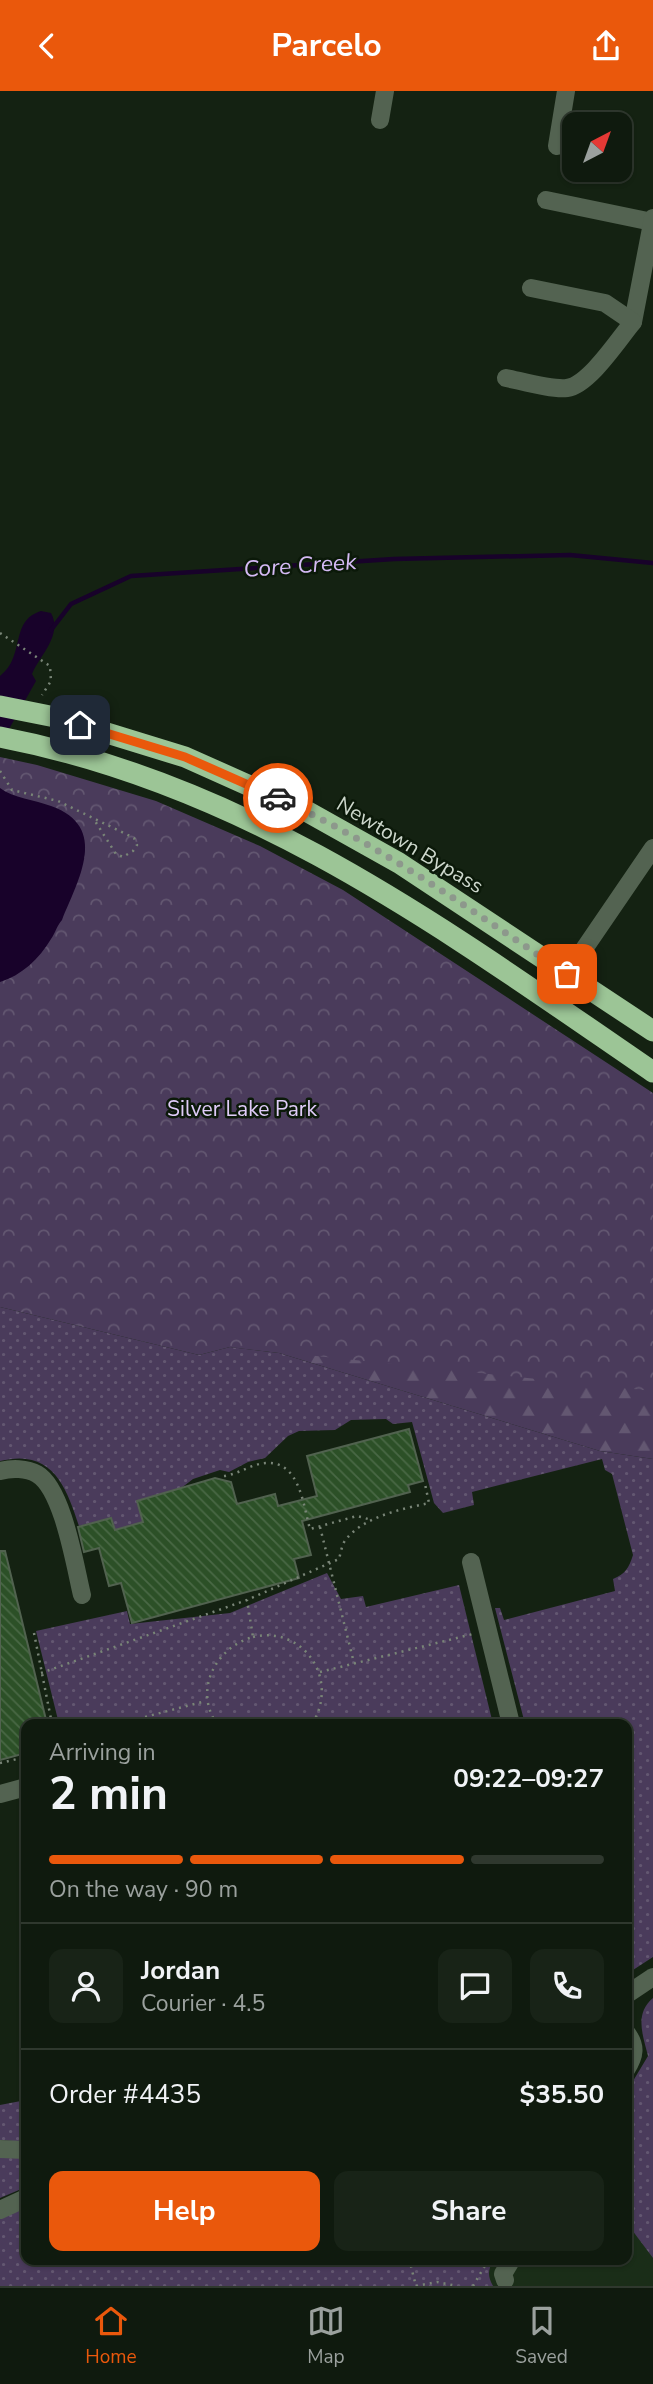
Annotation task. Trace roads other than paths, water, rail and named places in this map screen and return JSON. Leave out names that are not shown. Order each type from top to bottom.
[{"type":"highway","name":"Newtown Bypass","points":[[0,706],[61,719],[185,757],[317,816],[399,863],[653,1031]]},
{"type":"highway","points":[[0,737],[39,745],[162,782],[227,809],[330,860],[476,950],[653,1072]]},
{"type":"street","points":[[380,120],[385,91]]},
{"type":"street","points":[[557,146],[566,91]]},
{"type":"street","points":[[506,378],[565,389],[578,384],[593,371],[633,322],[648,271],[653,220],[546,200]]},
{"type":"street","points":[[531,288],[605,303],[633,322]]},
{"type":"street","points":[[567,974],[653,848]]},
{"type":"street","points":[[0,1471],[24,1470],[39,1475],[59,1501],[82,1595]]},
{"type":"street","points":[[471,1562],[510,1719]]},
{"type":"street","points":[[0,1794],[21,1788]]},
{"type":"street","points":[[632,1991],[653,1977]]},
{"type":"street","points":[[632,2040],[635,2056],[632,2061]]},
{"type":"street","points":[[0,2149],[21,2150]]},
{"type":"street","points":[[0,2210],[21,2200]]},
{"type":"street","points":[[505,2280],[503,2274],[508,2265]]},
{"type":"waterway","name":"Core Creek","points":[[51,630],[71,604],[131,576],[394,559],[570,555],[653,563]]},
{"type":"park label","name":"Silver Lake Park","points":[[242,1109]]}]
